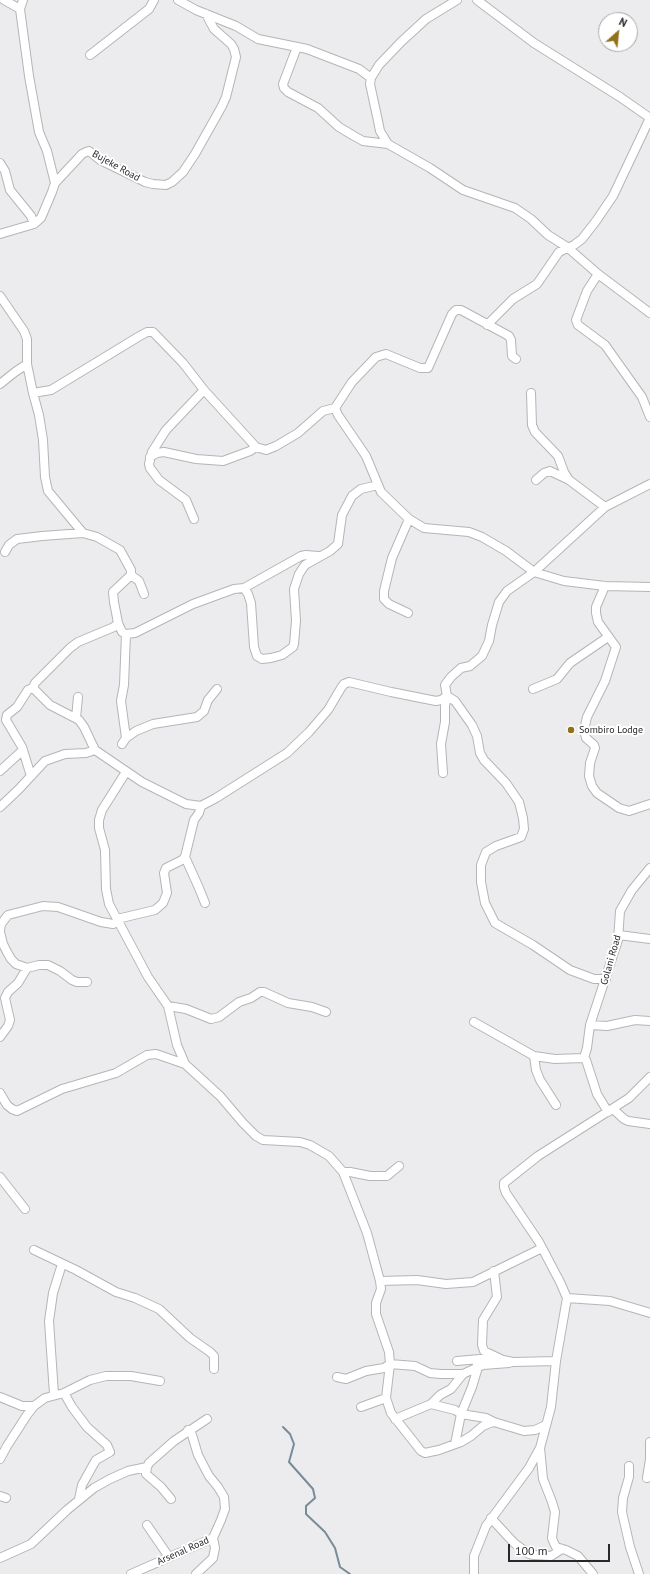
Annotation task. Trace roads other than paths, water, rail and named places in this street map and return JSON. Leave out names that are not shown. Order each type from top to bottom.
[{"type":"street","points":[[4,0],[20,9]]},
{"type":"street","points":[[23,0],[20,9],[29,76],[39,132],[47,152],[55,182]]},
{"type":"street","points":[[90,55],[149,9],[154,0]]},
{"type":"street","points":[[178,0],[206,14],[230,23],[258,39],[307,49],[352,66],[364,72],[371,78]]},
{"type":"street","points":[[388,144],[380,130],[370,84],[371,78],[379,65],[426,19],[457,0]]},
{"type":"street","points":[[477,0],[534,44],[620,97],[650,118],[618,185],[604,210],[582,239],[574,245],[562,250],[556,256],[537,284],[513,299],[487,325]]},
{"type":"street","name":"Bujeke Road","points":[[34,224],[41,218],[55,182],[82,154],[90,151],[100,160],[145,182],[166,185],[172,182],[183,172],[222,106],[226,97],[236,57],[231,44],[214,29],[206,14]]},
{"type":"street","points":[[297,48],[283,84],[284,88],[288,92],[318,108],[339,127],[363,141],[388,144],[430,168],[463,190],[515,208],[650,313]]},
{"type":"street","points":[[0,163],[5,171],[10,190],[31,216],[34,224],[0,234]]},
{"type":"street","points":[[598,274],[587,291],[576,320],[578,325],[605,345],[642,397],[650,417]]},
{"type":"street","points":[[0,296],[24,331],[28,350],[27,364],[39,415],[43,440],[46,484],[48,491],[83,533]]},
{"type":"street","points":[[33,393],[50,390],[138,337],[151,331],[157,335],[204,390],[256,447],[266,450],[298,433],[320,413],[335,408],[352,382],[376,357],[386,354],[420,368],[428,368],[454,312],[461,310],[509,336],[511,340],[512,356],[516,360]]},
{"type":"street","points":[[0,384],[27,364]]},
{"type":"street","points":[[194,519],[186,500],[159,480],[150,468],[150,457],[160,438],[172,423],[204,390]]},
{"type":"street","points":[[531,394],[532,425],[540,437],[558,456],[564,472],[569,480]]},
{"type":"street","points":[[335,408],[338,415],[366,456],[378,485],[385,496],[409,519],[424,528],[469,532],[482,537],[506,551],[534,572],[564,581],[605,586],[650,588]]},
{"type":"street","points":[[150,457],[161,452],[196,459],[223,461],[250,451],[256,447]]},
{"type":"street","points":[[536,480],[544,473],[550,471],[569,480],[605,507]]},
{"type":"street","points":[[443,773],[441,744],[445,722],[445,706],[447,696],[445,685],[461,668],[470,666],[482,656],[489,641],[492,625],[500,602],[507,591],[534,572],[605,507],[650,484]]},
{"type":"street","points":[[244,588],[251,603],[254,647],[257,656],[262,659],[282,655],[293,647],[294,644],[296,621],[294,589],[299,574],[305,565],[330,551],[338,544],[342,515],[352,496],[362,489],[378,485]]},
{"type":"street","points":[[408,613],[389,604],[384,599],[384,590],[392,558],[409,519]]},
{"type":"street","points":[[5,552],[9,545],[17,539],[83,533],[97,537],[117,548],[128,563],[131,575],[139,581],[144,594]]},
{"type":"street","points":[[131,575],[113,592],[118,622],[122,632],[126,634],[135,633],[154,625],[215,595],[234,589],[244,588],[301,556],[319,556]]},
{"type":"street","points":[[605,586],[596,607],[596,613],[598,622],[616,648],[605,682],[587,717],[584,730],[586,738],[594,745],[595,748],[590,763],[589,776],[592,786],[597,793],[619,808],[629,811],[650,804]]},
{"type":"street","points":[[31,776],[23,750],[3,718],[17,708],[28,690],[32,688],[74,645],[114,627],[118,622]]},
{"type":"street","points":[[126,634],[124,685],[121,701],[124,741],[136,731],[153,724],[197,717],[204,711],[208,700],[216,689]]},
{"type":"street","points":[[533,689],[557,679],[570,663],[608,637]]},
{"type":"street","points":[[32,688],[50,705],[76,718],[84,727],[94,750],[153,788],[186,804],[201,806],[287,753],[309,732],[328,710],[344,684],[349,682],[436,701],[447,696]]},
{"type":"street","points":[[447,696],[455,700],[472,725],[477,736],[480,753],[484,760],[506,783],[519,802],[523,818],[524,829],[522,837],[496,846],[486,852],[481,865],[485,903],[495,922],[570,970],[594,979],[606,979]]},
{"type":"street","points":[[76,718],[78,697]]},
{"type":"street","points":[[0,771],[23,750]]},
{"type":"street","points":[[0,807],[46,761],[65,754],[86,753],[94,750]]},
{"type":"street","points":[[126,772],[102,810],[99,820],[99,828],[105,850],[106,888],[109,904],[148,977],[168,1006],[177,1045],[185,1064]]},
{"type":"street","points":[[87,982],[77,982],[72,980],[60,971],[48,965],[39,965],[27,968],[16,964],[11,959],[3,944],[0,931],[1,924],[8,915],[43,906],[58,907],[100,922],[113,924],[118,921],[155,910],[163,903],[166,892],[164,873],[166,868],[182,860],[184,857],[194,820],[199,813],[201,806]]},
{"type":"street","points":[[184,857],[199,888],[204,903]]},
{"type":"street","name":"Golani Road","points":[[584,1058],[590,1025],[619,935],[620,911],[632,890],[650,868]]},
{"type":"street","points":[[619,935],[650,939]]},
{"type":"street","points":[[0,1036],[8,1026],[10,1020],[5,998],[8,992],[18,983],[27,968]]},
{"type":"street","points":[[168,1006],[186,1009],[211,1019],[219,1017],[239,1002],[251,998],[260,992],[264,992],[288,1003],[312,1007],[326,1012]]},
{"type":"street","points":[[590,1025],[607,1026],[635,1020],[650,1021]]},
{"type":"street","points":[[474,1022],[534,1056],[555,1059],[584,1058],[586,1060],[591,1081],[597,1094],[611,1110],[628,1121],[650,1124]]},
{"type":"street","points":[[0,1093],[7,1105],[17,1111],[62,1089],[116,1073],[147,1055],[156,1054],[185,1064],[220,1096],[256,1136],[268,1141],[293,1141],[310,1145],[329,1156],[342,1172],[367,1232],[380,1281],[381,1289],[376,1303],[376,1314],[388,1346],[390,1364],[386,1398],[395,1419],[421,1451],[425,1453],[439,1450],[454,1444],[471,1436],[486,1424],[494,1422]]},
{"type":"street","points":[[534,1056],[536,1070],[540,1080],[556,1105]]},
{"type":"street","points":[[474,1574],[474,1562],[477,1548],[483,1532],[491,1518],[529,1468],[540,1448],[551,1407],[556,1361],[567,1298],[565,1291],[532,1230],[506,1193],[504,1183],[544,1151],[629,1098],[650,1077]]},
{"type":"street","points":[[342,1172],[370,1176],[387,1176],[399,1166]]},
{"type":"street","points":[[0,1177],[25,1209]]},
{"type":"street","points":[[380,1281],[416,1280],[446,1284],[473,1282],[542,1248]]},
{"type":"street","points":[[34,1250],[76,1270],[116,1292],[135,1298],[159,1309],[190,1338],[214,1356],[214,1369]]},
{"type":"street","points":[[54,1394],[50,1321],[53,1293],[62,1264]]},
{"type":"street","points":[[494,1271],[497,1298],[483,1320],[482,1345],[484,1351],[503,1360],[514,1362]]},
{"type":"street","points":[[567,1298],[610,1301],[650,1314]]},
{"type":"street","points":[[458,1361],[469,1360],[479,1363],[556,1361]]},
{"type":"street","points":[[395,1419],[431,1404],[440,1395],[451,1389],[457,1380],[479,1363],[503,1360]]},
{"type":"street","points":[[454,1444],[461,1414],[472,1387],[479,1363]]},
{"type":"street","points":[[337,1377],[346,1378],[366,1371],[384,1368],[390,1364],[415,1366],[430,1373],[466,1373]]},
{"type":"street","points":[[0,1459],[34,1406],[44,1398],[54,1394],[64,1393],[90,1380],[112,1376],[131,1376],[160,1381]]},
{"type":"street","points":[[64,1393],[72,1407],[87,1427],[107,1445],[110,1452],[96,1460],[82,1485],[79,1500]]},
{"type":"street","points":[[0,1397],[22,1406],[34,1406]]},
{"type":"street","points":[[360,1407],[386,1398]]},
{"type":"street","points":[[431,1404],[455,1410],[461,1414],[486,1418],[524,1431],[535,1430],[546,1426]]},
{"type":"street","points":[[171,1499],[161,1486],[146,1474],[147,1467],[188,1430],[207,1418]]},
{"type":"street","name":"Arsenal Road","points":[[131,1574],[213,1538],[225,1509],[224,1497],[209,1476],[198,1455],[192,1436],[188,1430]]},
{"type":"street","points":[[647,1478],[650,1459],[650,1442]]},
{"type":"street","points":[[540,1448],[544,1479],[555,1512],[552,1538],[556,1547],[578,1556],[593,1574]]},
{"type":"street","points":[[629,1466],[629,1477],[623,1498],[622,1512],[630,1547],[639,1574]]},
{"type":"street","points":[[0,1558],[31,1544],[52,1523],[94,1488],[115,1476],[133,1469],[147,1467]]},
{"type":"street","points":[[491,1518],[514,1543],[529,1554],[551,1556],[562,1549]]},
{"type":"street","points":[[147,1526],[169,1557]]},
{"type":"street","points":[[196,1574],[213,1558],[215,1548],[213,1538]]},
{"type":"waterway","points":[[283,1427],[290,1434],[294,1444],[289,1462],[313,1489],[315,1498],[306,1506],[306,1514],[325,1532],[335,1548],[340,1567],[350,1574]]},
{"type":"place","name":"Sombiro Lodge","points":[[571,730]]}]
